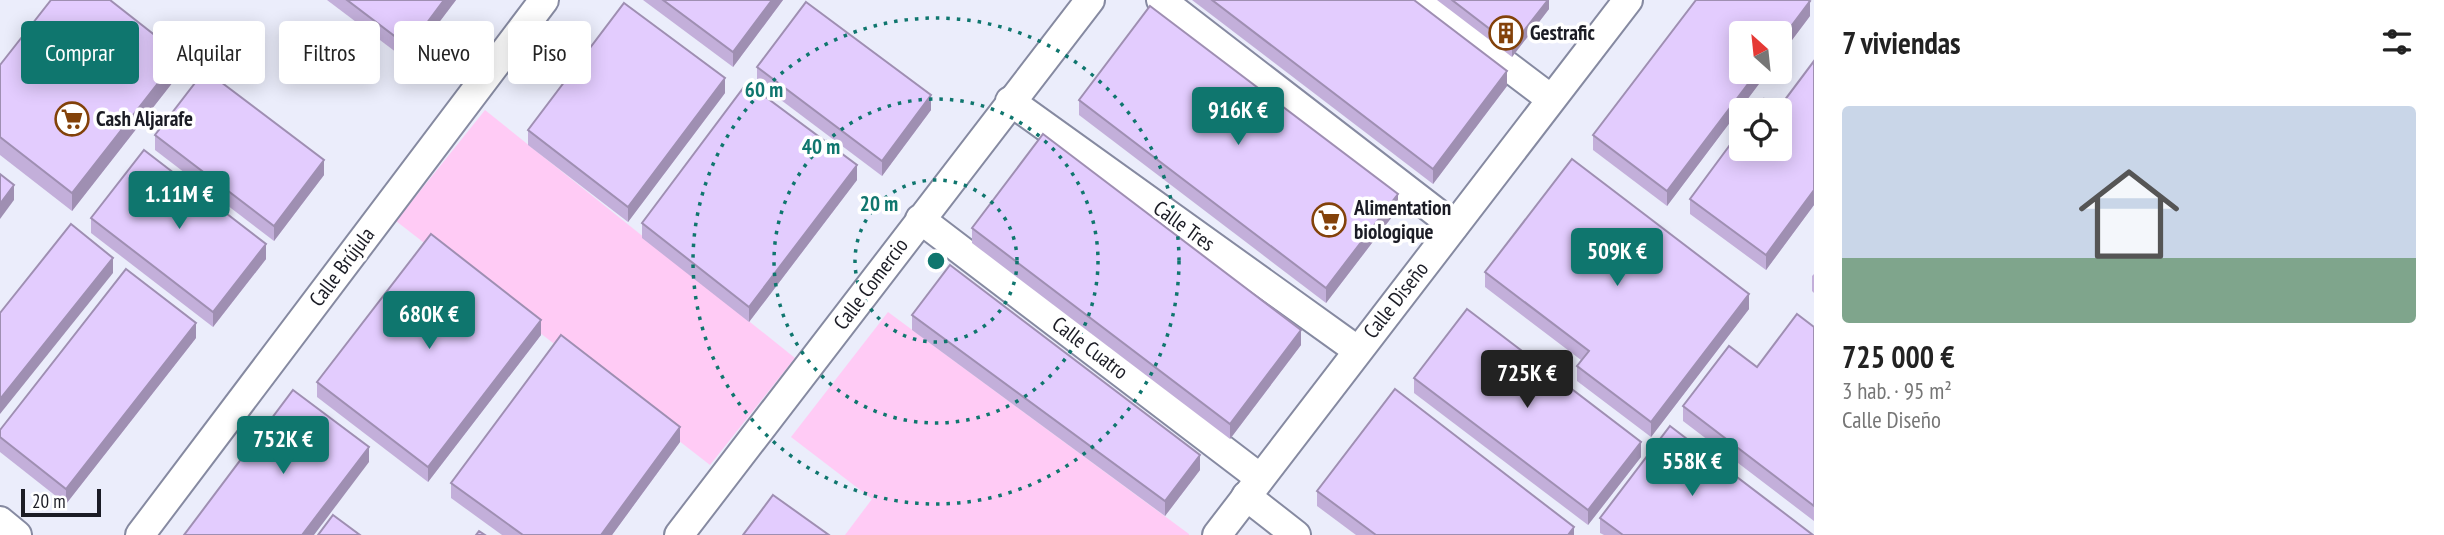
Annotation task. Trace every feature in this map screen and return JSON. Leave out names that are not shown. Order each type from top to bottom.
[{"type":"street","name":"Calle Brújula","points":[[140,535],[544,0]]},
{"type":"street","name":"Calle Comercio","points":[[679,535],[1090,0]]},
{"type":"street","points":[[1161,0],[1454,226]]},
{"type":"street","points":[[1420,0],[1552,99]]},
{"type":"street","name":"Calle Diseño","points":[[1217,535],[1628,0]]},
{"type":"street","name":"Calle Tres","points":[[1010,101],[1357,350]]},
{"type":"street","name":"Calle Cuatro","points":[[920,219],[1253,487],[1296,535]]},
{"type":"street","points":[[0,521],[17,535]]},
{"type":"shaded area","points":[[0,0],[1814,0],[1814,535],[0,535]]},
{"type":"shaded area","points":[[485,110],[795,358],[710,465],[396,221]]},
{"type":"shaded area","points":[[888,312],[1189,535],[845,535],[872,499],[791,437]]},
{"type":"building","points":[[51,0],[110,0],[137,21],[35,21]]},
{"type":"building","points":[[347,0],[444,0],[428,21],[394,21],[394,36],[380,25],[380,21],[375,21]]},
{"type":"building","points":[[663,0],[772,0],[733,52]]},
{"type":"building","points":[[1212,0],[1414,0],[1507,71],[1433,169]]},
{"type":"building","name":"Gestrafic","points":[[1452,0],[1548,0],[1512,46]]},
{"type":"building","points":[[1696,0],[1810,1],[1792,25],[1792,21],[1729,21],[1729,84],[1748,84],[1737,98],[1729,98],[1729,109],[1667,191],[1593,135]]},
{"type":"building","points":[[806,2],[931,95],[882,161],[757,67]]},
{"type":"building","points":[[624,3],[725,78],[628,207],[528,130],[563,84],[591,84],[591,47]]},
{"type":"building","points":[[1150,6],[1398,194],[1326,288],[1079,100]]},
{"type":"building","points":[[139,23],[153,34],[153,84],[157,84],[72,193],[0,137],[0,65],[21,38],[21,84],[139,84]]},
{"type":"building","points":[[1814,61],[1814,190],[1766,255],[1690,199],[1729,146],[1729,161],[1792,161],[1792,98],[1786,98]]},
{"type":"building","points":[[747,83],[857,165],[749,307],[642,223]]},
{"type":"building","points":[[194,84],[224,84],[324,160],[274,226],[155,135]]},
{"type":"building","points":[[1043,134],[1301,330],[1230,424],[972,228]]},
{"type":"building","points":[[144,150],[266,244],[213,312],[91,218]]},
{"type":"building","points":[[1572,159],[1749,294],[1651,422],[1577,366],[1589,351],[1485,272]]},
{"type":"building","points":[[0,174],[14,185],[0,204]]},
{"type":"building","points":[[71,224],[113,258],[0,399],[0,313]]},
{"type":"building","points":[[431,234],[541,320],[428,467],[317,382]]},
{"type":"building","points":[[950,265],[1200,455],[1165,501],[912,315]]},
{"type":"building","points":[[126,269],[196,323],[66,489],[0,437],[0,430]]},
{"type":"building","points":[[1467,309],[1641,442],[1588,510],[1414,378]]},
{"type":"building","points":[[1797,314],[1814,327],[1814,506],[1683,406],[1729,346],[1757,367]]},
{"type":"building","points":[[561,335],[680,427],[601,535],[523,535],[451,483]]},
{"type":"building","points":[[1395,389],[1574,527],[1568,535],[1376,535],[1317,491]]},
{"type":"building","points":[[293,390],[369,447],[302,535],[184,535]]},
{"type":"building","points":[[1670,426],[1813,535],[1623,535],[1600,518]]},
{"type":"building","points":[[773,495],[829,535],[743,535]]},
{"type":"building","points":[[333,515],[360,535],[318,535]]},
{"type":"place","name":"Gestrafic","points":[[1506,33]]},
{"type":"place","name":"Cash Aljarafe","points":[[72,119]]},
{"type":"place","name":"Alimentation biologique","points":[[1329,220]]}]
